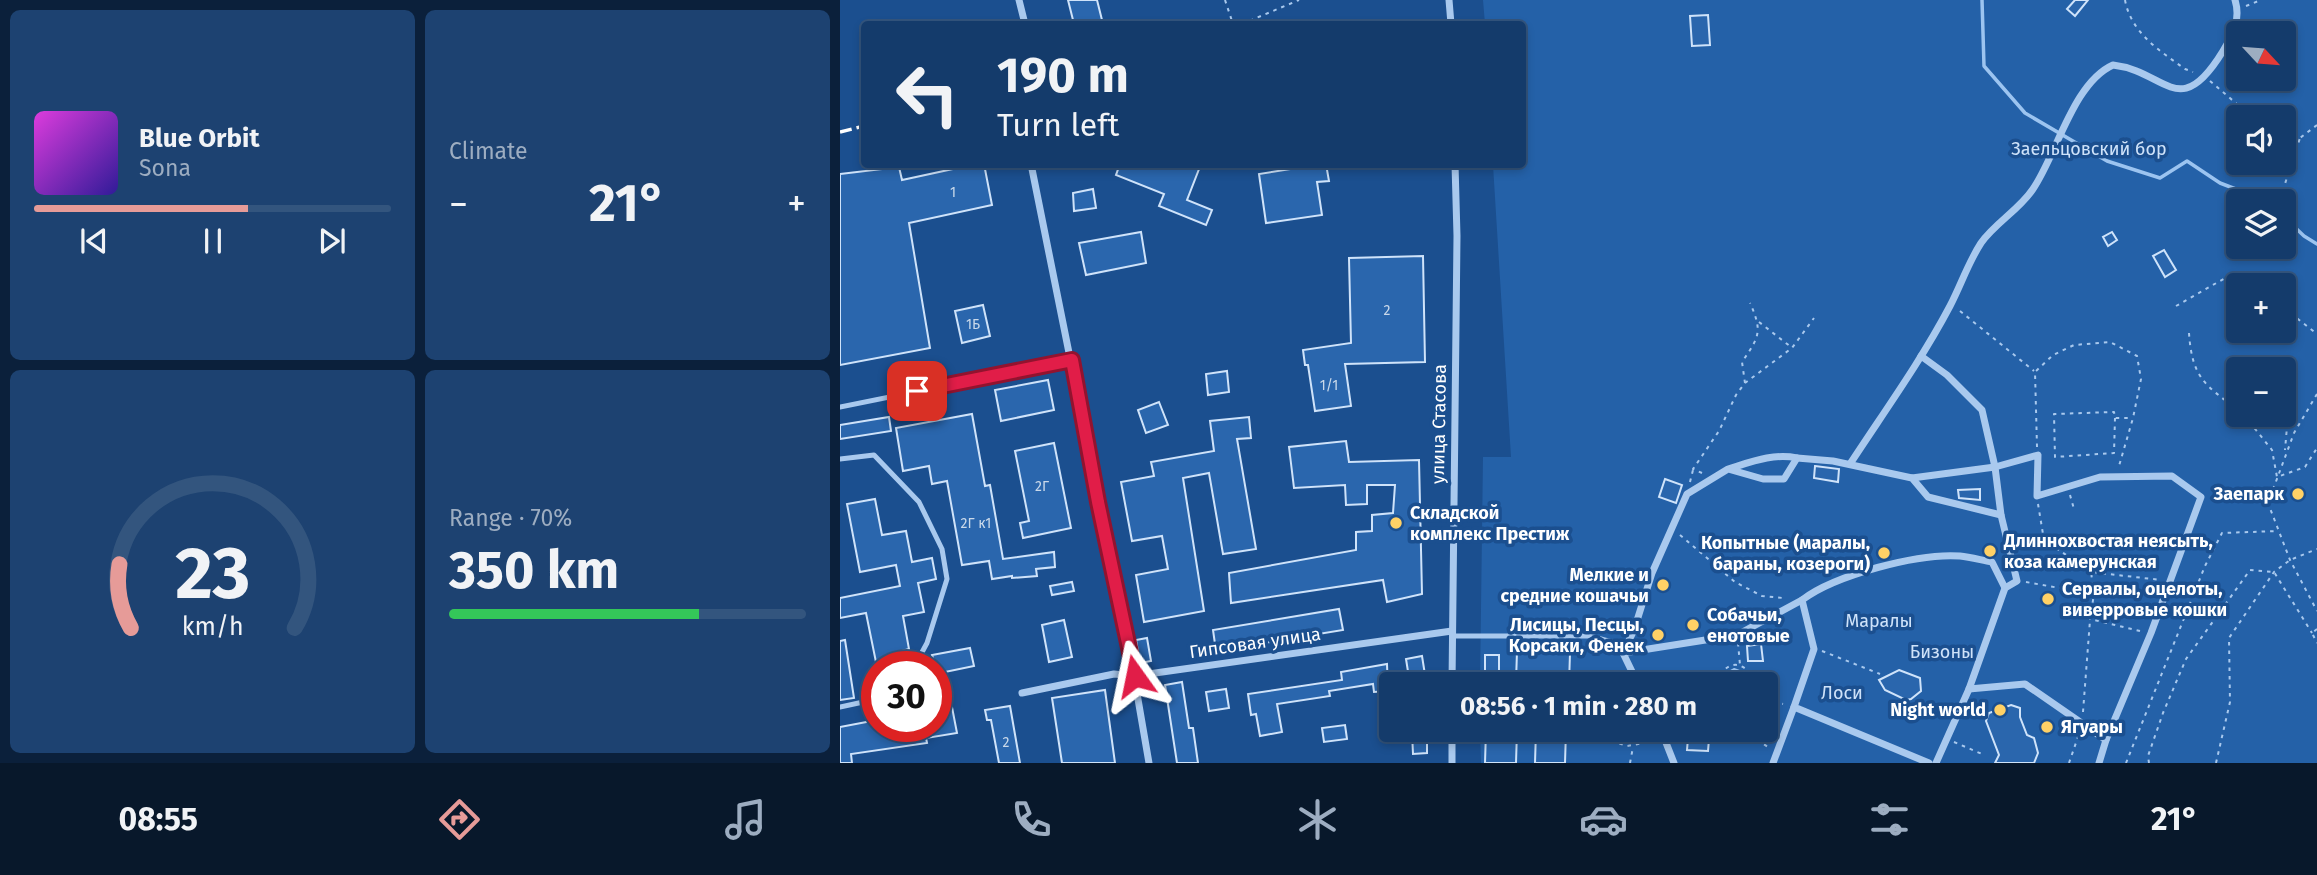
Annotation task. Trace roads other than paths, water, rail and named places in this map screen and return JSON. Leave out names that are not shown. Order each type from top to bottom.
[{"type":"street","points":[[1019,0],[1024,21]]},
{"type":"street","points":[[1449,0],[1451,21]]},
{"type":"street","points":[[1850,464],[1921,356],[1983,240],[2033,190],[2077,102],[2091,80],[2113,65],[2171,89],[2189,87],[2205,77],[2232,36],[2238,9],[2235,0]]},
{"type":"street","points":[[1032,168],[1135,676],[1149,763]]},
{"type":"street","name":"улица Стасова","points":[[1452,672],[1457,236],[1455,168]]},
{"type":"street","points":[[1921,356],[1947,375],[1982,410],[1995,467],[2001,515],[2017,581],[2006,588],[1969,689],[1936,763]]},
{"type":"street","points":[[1623,653],[1634,630],[1652,573],[1687,494],[1728,469],[1768,457],[1787,456],[1833,461],[1912,478],[1995,467],[2038,455],[2036,496],[2101,477],[2172,476],[2201,497],[2099,763]]},
{"type":"street","points":[[1728,469],[1763,478],[1784,479],[1797,458]]},
{"type":"street","points":[[1912,478],[1928,497],[2001,515]]},
{"type":"street","points":[[1623,653],[1737,635],[1812,592],[1871,570],[1914,560],[1957,556],[1992,562],[2006,588]]},
{"type":"street","points":[[1773,763],[1814,649],[1802,600]]},
{"type":"street","name":"Гипсовая улица","points":[[1022,693],[1114,674],[1135,676],[1452,633]]},
{"type":"street","points":[[1623,653],[1632,672]]},
{"type":"street","points":[[1969,689],[2025,684],[2106,740]]},
{"type":"street","points":[[1794,707],[1929,763]]},
{"type":"street","points":[[1452,742],[1452,763]]},
{"type":"street","points":[[1665,742],[1674,763]]},
{"type":"lane","points":[[840,407],[1072,360]]},
{"type":"lane","points":[[840,459],[874,455],[919,502],[942,549],[947,579],[923,651]]},
{"type":"lane","points":[[1452,633],[1590,636],[1612,642],[1623,653]]},
{"type":"lane","points":[[840,707],[861,702]]},
{"type":"waterway","points":[[1982,0],[1984,66],[2025,113],[2107,161],[2160,178],[2187,161],[2220,183],[2236,189]]},
{"type":"waterway","points":[[2296,228],[2317,244]]},
{"type":"railway","points":[[840,132],[861,127]]},
{"type":"place","name":"Заепарк","points":[[2298,494]]},
{"type":"place","name":"Складской комплекс Престиж","points":[[1396,523]]},
{"type":"place","name":"Длиннохвостая неясыть, коза камерунская","points":[[1990,551]]},
{"type":"place","name":"Копытные (маралы, бараны, козероги)","points":[[1884,553]]},
{"type":"place","name":"Мелкие и средние кошачьи","points":[[1663,585]]},
{"type":"place","name":"Сервалы, оцелоты, виверровые кошки","points":[[2048,599]]},
{"type":"place","name":"Собачьи, енотовые","points":[[1693,625]]},
{"type":"place","name":"Лисицы, Песцы, Корсаки, Фенек","points":[[1658,635]]},
{"type":"place","name":"Night world","points":[[2000,710]]},
{"type":"place","name":"Ягуары","points":[[2047,727]]},
{"type":"park label","name":"Заельцовский бор","points":[[2089,149]]},
{"type":"park label","name":"Маралы","points":[[1879,621]]},
{"type":"park label","name":"Бизоны","points":[[1942,652]]},
{"type":"park label","name":"Лоси","points":[[1842,693]]}]
